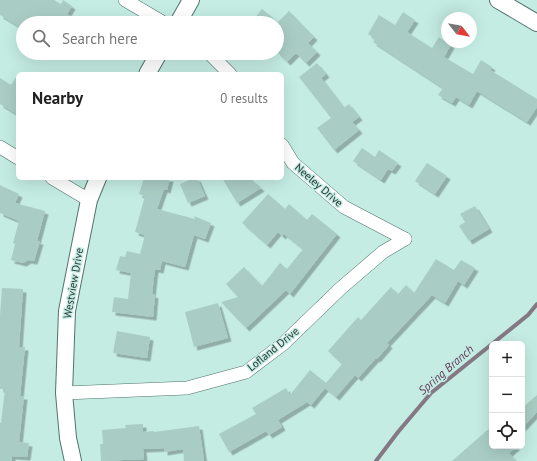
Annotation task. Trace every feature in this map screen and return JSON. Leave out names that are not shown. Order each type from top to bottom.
[{"type":"main road","points":[[182,16],[191,0]]},
{"type":"main road","points":[[498,0],[537,23]]},
{"type":"main road","points":[[148,72],[155,60]]},
{"type":"main road","name":"Westview Drive","points":[[73,461],[68,438],[64,393],[67,311],[89,200],[97,180]]},
{"type":"main road","name":"Westview Drive","points":[[62,461],[68,438]]},
{"type":"street","points":[[125,0],[152,16]]},
{"type":"street","points":[[218,60],[228,72]]},
{"type":"street","points":[[0,147],[16,157]]},
{"type":"street","name":"Neeley Drive","points":[[284,149],[293,163],[344,207],[405,239]]},
{"type":"street","points":[[55,180],[89,200]]},
{"type":"street","name":"Lofland Drive","points":[[64,393],[187,388],[246,372],[283,344],[341,288],[383,252],[405,239]]},
{"type":"building","points":[[0,0],[54,0],[61,4],[63,0],[72,6],[67,14],[70,16],[16,16],[16,25],[0,15]]},
{"type":"building","points":[[262,9],[271,16],[256,16]]},
{"type":"building","points":[[289,11],[314,37],[308,43],[317,52],[306,63],[296,53],[287,62],[284,59],[284,16]]},
{"type":"building","points":[[403,12],[415,20],[407,32],[432,48],[439,37],[441,38],[441,48],[449,48],[444,57],[473,74],[481,60],[492,67],[490,70],[537,99],[537,107],[527,122],[477,91],[469,105],[456,97],[452,103],[438,95],[443,88],[373,42],[375,39],[368,34],[379,15],[395,25]]},
{"type":"building","points":[[317,63],[326,74],[321,78],[344,108],[349,104],[359,117],[352,122],[359,130],[334,150],[317,128],[331,118],[299,77]]},
{"type":"building","points":[[16,77],[16,114],[0,104],[0,78],[11,85]]},
{"type":"building","points":[[362,148],[375,157],[379,150],[398,163],[392,171],[388,169],[381,180],[353,161]]},
{"type":"building","points":[[427,163],[447,176],[435,194],[415,181]]},
{"type":"building","points":[[143,180],[170,180],[167,190],[164,189],[157,209],[195,219],[194,216],[211,223],[205,239],[194,235],[185,267],[162,261],[160,270],[155,269],[152,294],[155,295],[153,317],[112,312],[114,297],[128,299],[131,273],[116,270],[120,256],[125,257],[127,251],[140,254],[145,235],[135,232],[145,196],[139,194]]},
{"type":"building","points":[[189,180],[198,180],[205,196],[188,203],[180,184]]},
{"type":"building","points":[[223,180],[252,180],[261,188],[237,203]]},
{"type":"building","points":[[0,185],[19,194],[15,203],[45,211],[37,241],[40,241],[34,261],[28,260],[23,263],[11,260],[15,244],[13,243],[19,221],[0,213]]},
{"type":"building","points":[[268,194],[285,209],[289,204],[307,220],[312,214],[337,234],[290,294],[286,290],[246,328],[221,302],[238,297],[226,284],[244,267],[262,286],[280,263],[287,269],[303,249],[284,234],[282,236],[278,232],[267,245],[242,223]]},
{"type":"building","points":[[475,206],[489,229],[469,241],[459,226],[465,222],[460,214]]},
{"type":"building","points":[[436,259],[454,270],[461,260],[475,268],[464,285],[458,281],[445,303],[432,295],[387,343],[389,345],[377,359],[376,358],[358,378],[355,375],[336,397],[325,388],[311,405],[307,402],[278,420],[282,427],[269,435],[266,431],[229,452],[219,434],[256,414],[252,408],[286,388],[290,395],[310,370],[326,383],[342,364],[328,351],[358,317],[361,320],[391,287],[398,294],[406,285],[414,293]]},
{"type":"building","points":[[2,288],[23,289],[19,347],[25,347],[20,396],[24,396],[19,442],[29,443],[27,457],[12,456],[12,461],[0,461],[0,423],[5,389],[0,389],[0,316]]},
{"type":"building","points":[[218,303],[228,338],[194,347],[185,312]]},
{"type":"building","points":[[117,331],[150,337],[147,358],[113,353]]},
{"type":"building","points":[[537,395],[537,412],[525,425],[525,413],[525,405]]},
{"type":"building","points":[[143,424],[143,432],[199,426],[204,461],[184,461],[183,449],[164,452],[164,448],[143,449],[144,459],[101,461],[100,444],[103,444],[102,430],[126,428],[125,425]]},
{"type":"building","points":[[489,429],[489,449],[514,449],[509,453],[516,461],[452,461]]},
{"type":"waterway","name":"Spring Branch","points":[[376,461],[431,393],[528,315],[537,304]]}]
